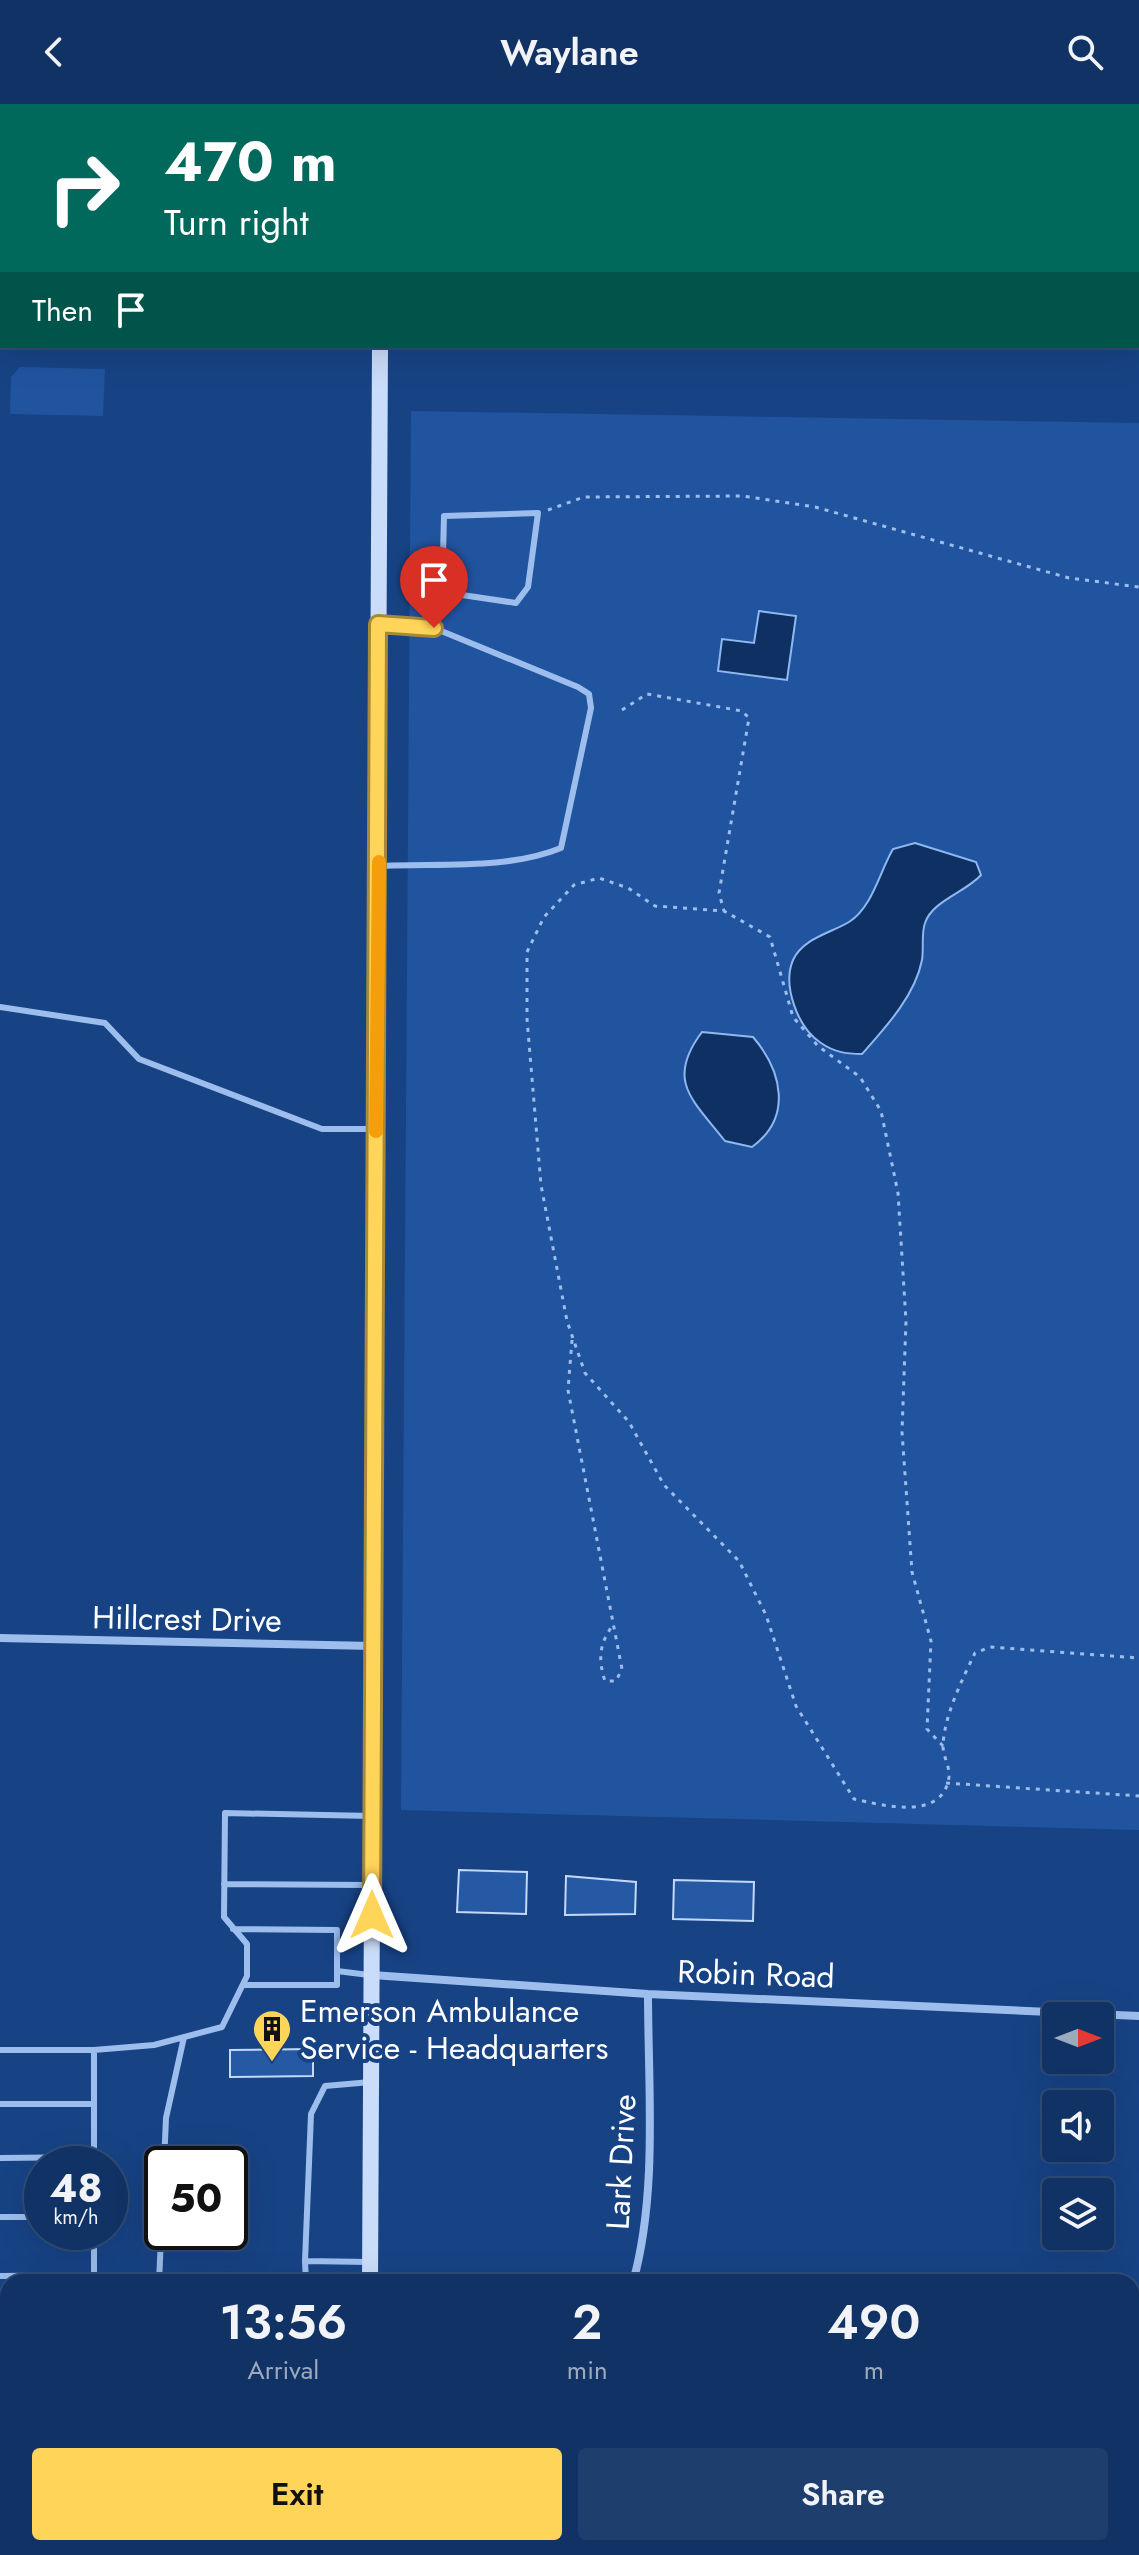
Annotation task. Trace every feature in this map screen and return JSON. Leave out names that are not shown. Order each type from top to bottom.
[{"type":"main road","points":[[370,2274],[380,348]]},
{"type":"street","name":"Hillcrest Drive","points":[[0,1638],[373,1646]]},
{"type":"street","name":"Robin Road","points":[[371,1975],[648,1994],[1139,2016]]},
{"type":"street","name":"Lark Drive","points":[[635,2274],[645,2221],[648,2173],[648,1994]]},
{"type":"lane","points":[[434,628],[442,592],[444,516],[538,513],[528,587],[516,603],[442,592]]},
{"type":"lane","points":[[378,624],[434,628],[589,694],[591,708],[561,848],[539,857],[513,860],[379,866]]},
{"type":"lane","points":[[0,1007],[105,1023],[139,1059],[322,1129],[376,1129]]},
{"type":"lane","points":[[0,2050],[94,2050],[154,2045],[222,2027],[247,1976],[247,1944],[224,1917],[225,1813],[372,1816]]},
{"type":"lane","points":[[224,1884],[372,1885]]},
{"type":"lane","points":[[233,1929],[337,1930],[337,1985],[243,1985]]},
{"type":"lane","points":[[337,1971],[371,1975]]},
{"type":"lane","points":[[165,2146],[166,2118],[184,2037]]},
{"type":"lane","points":[[94,2050],[94,2146]]},
{"type":"lane","points":[[306,2274],[311,2114],[325,2086],[371,2082]]},
{"type":"lane","points":[[0,2104],[94,2104]]},
{"type":"lane","points":[[0,2158],[24,2159]]},
{"type":"lane","points":[[0,2217],[24,2217]]},
{"type":"lane","points":[[94,2250],[94,2274]]},
{"type":"lane","points":[[159,2274],[160,2250]]},
{"type":"lane","points":[[305,2261],[370,2262]]},
{"type":"path","points":[[538,513],[584,497],[743,496],[815,507],[1069,578],[1139,587]]},
{"type":"path","points":[[622,710],[647,694],[742,711],[749,718],[719,893],[724,911]]},
{"type":"path","points":[[943,1746],[927,1729],[931,1641],[912,1572],[902,1432],[906,1321],[898,1193],[881,1111],[860,1077],[818,1046],[793,1017],[770,937],[724,911],[655,906],[628,888],[599,878],[574,885],[544,917],[527,952],[527,1019],[541,1185],[573,1336],[585,1373],[629,1422],[664,1485],[739,1561],[766,1615],[796,1706],[830,1766],[854,1799],[889,1807],[922,1807],[942,1792],[949,1776],[943,1746],[960,1685],[975,1653],[990,1647],[1139,1658]]},
{"type":"path","points":[[573,1336],[568,1390],[622,1669],[616,1681],[605,1681],[599,1664],[602,1640],[613,1625]]},
{"type":"path","points":[[946,1783],[1139,1796]]},
{"type":"shaded area","points":[[20,367],[105,369],[103,416],[10,414],[11,377]]},
{"type":"shaded area","points":[[411,411],[1139,423],[1139,1830],[401,1810]]},
{"type":"shaded area","points":[[759,611],[796,616],[787,680],[718,671],[722,639],[754,643]]},
{"type":"shaded area","points":[[915,843],[976,862],[981,875],[929,915],[924,927],[923,956],[913,986],[880,1033],[862,1054],[835,1050],[813,1036],[799,1017],[791,994],[790,970],[793,960],[810,941],[857,916],[870,899],[893,849]]},
{"type":"shaded area","points":[[702,1032],[753,1037],[771,1065],[779,1094],[778,1109],[765,1135],[752,1147],[725,1141],[688,1090],[685,1064]]},
{"type":"building","points":[[459,1870],[527,1872],[526,1914],[457,1912]]},
{"type":"building","points":[[566,1876],[636,1882],[635,1914],[565,1915]]},
{"type":"building","points":[[674,1880],[754,1882],[753,1921],[673,1919]]},
{"type":"building","name":"Emerson Ambulance Service - Headquarters","points":[[313,2049],[313,2076],[230,2077],[230,2050]]},
{"type":"slow traffic","points":[[376,1131],[379,862]]},
{"type":"place","name":"Emerson Ambulance Service - Headquarters","points":[[272,2063]]},
{"type":"route","points":[[372,1915],[378,624],[434,628]]}]
